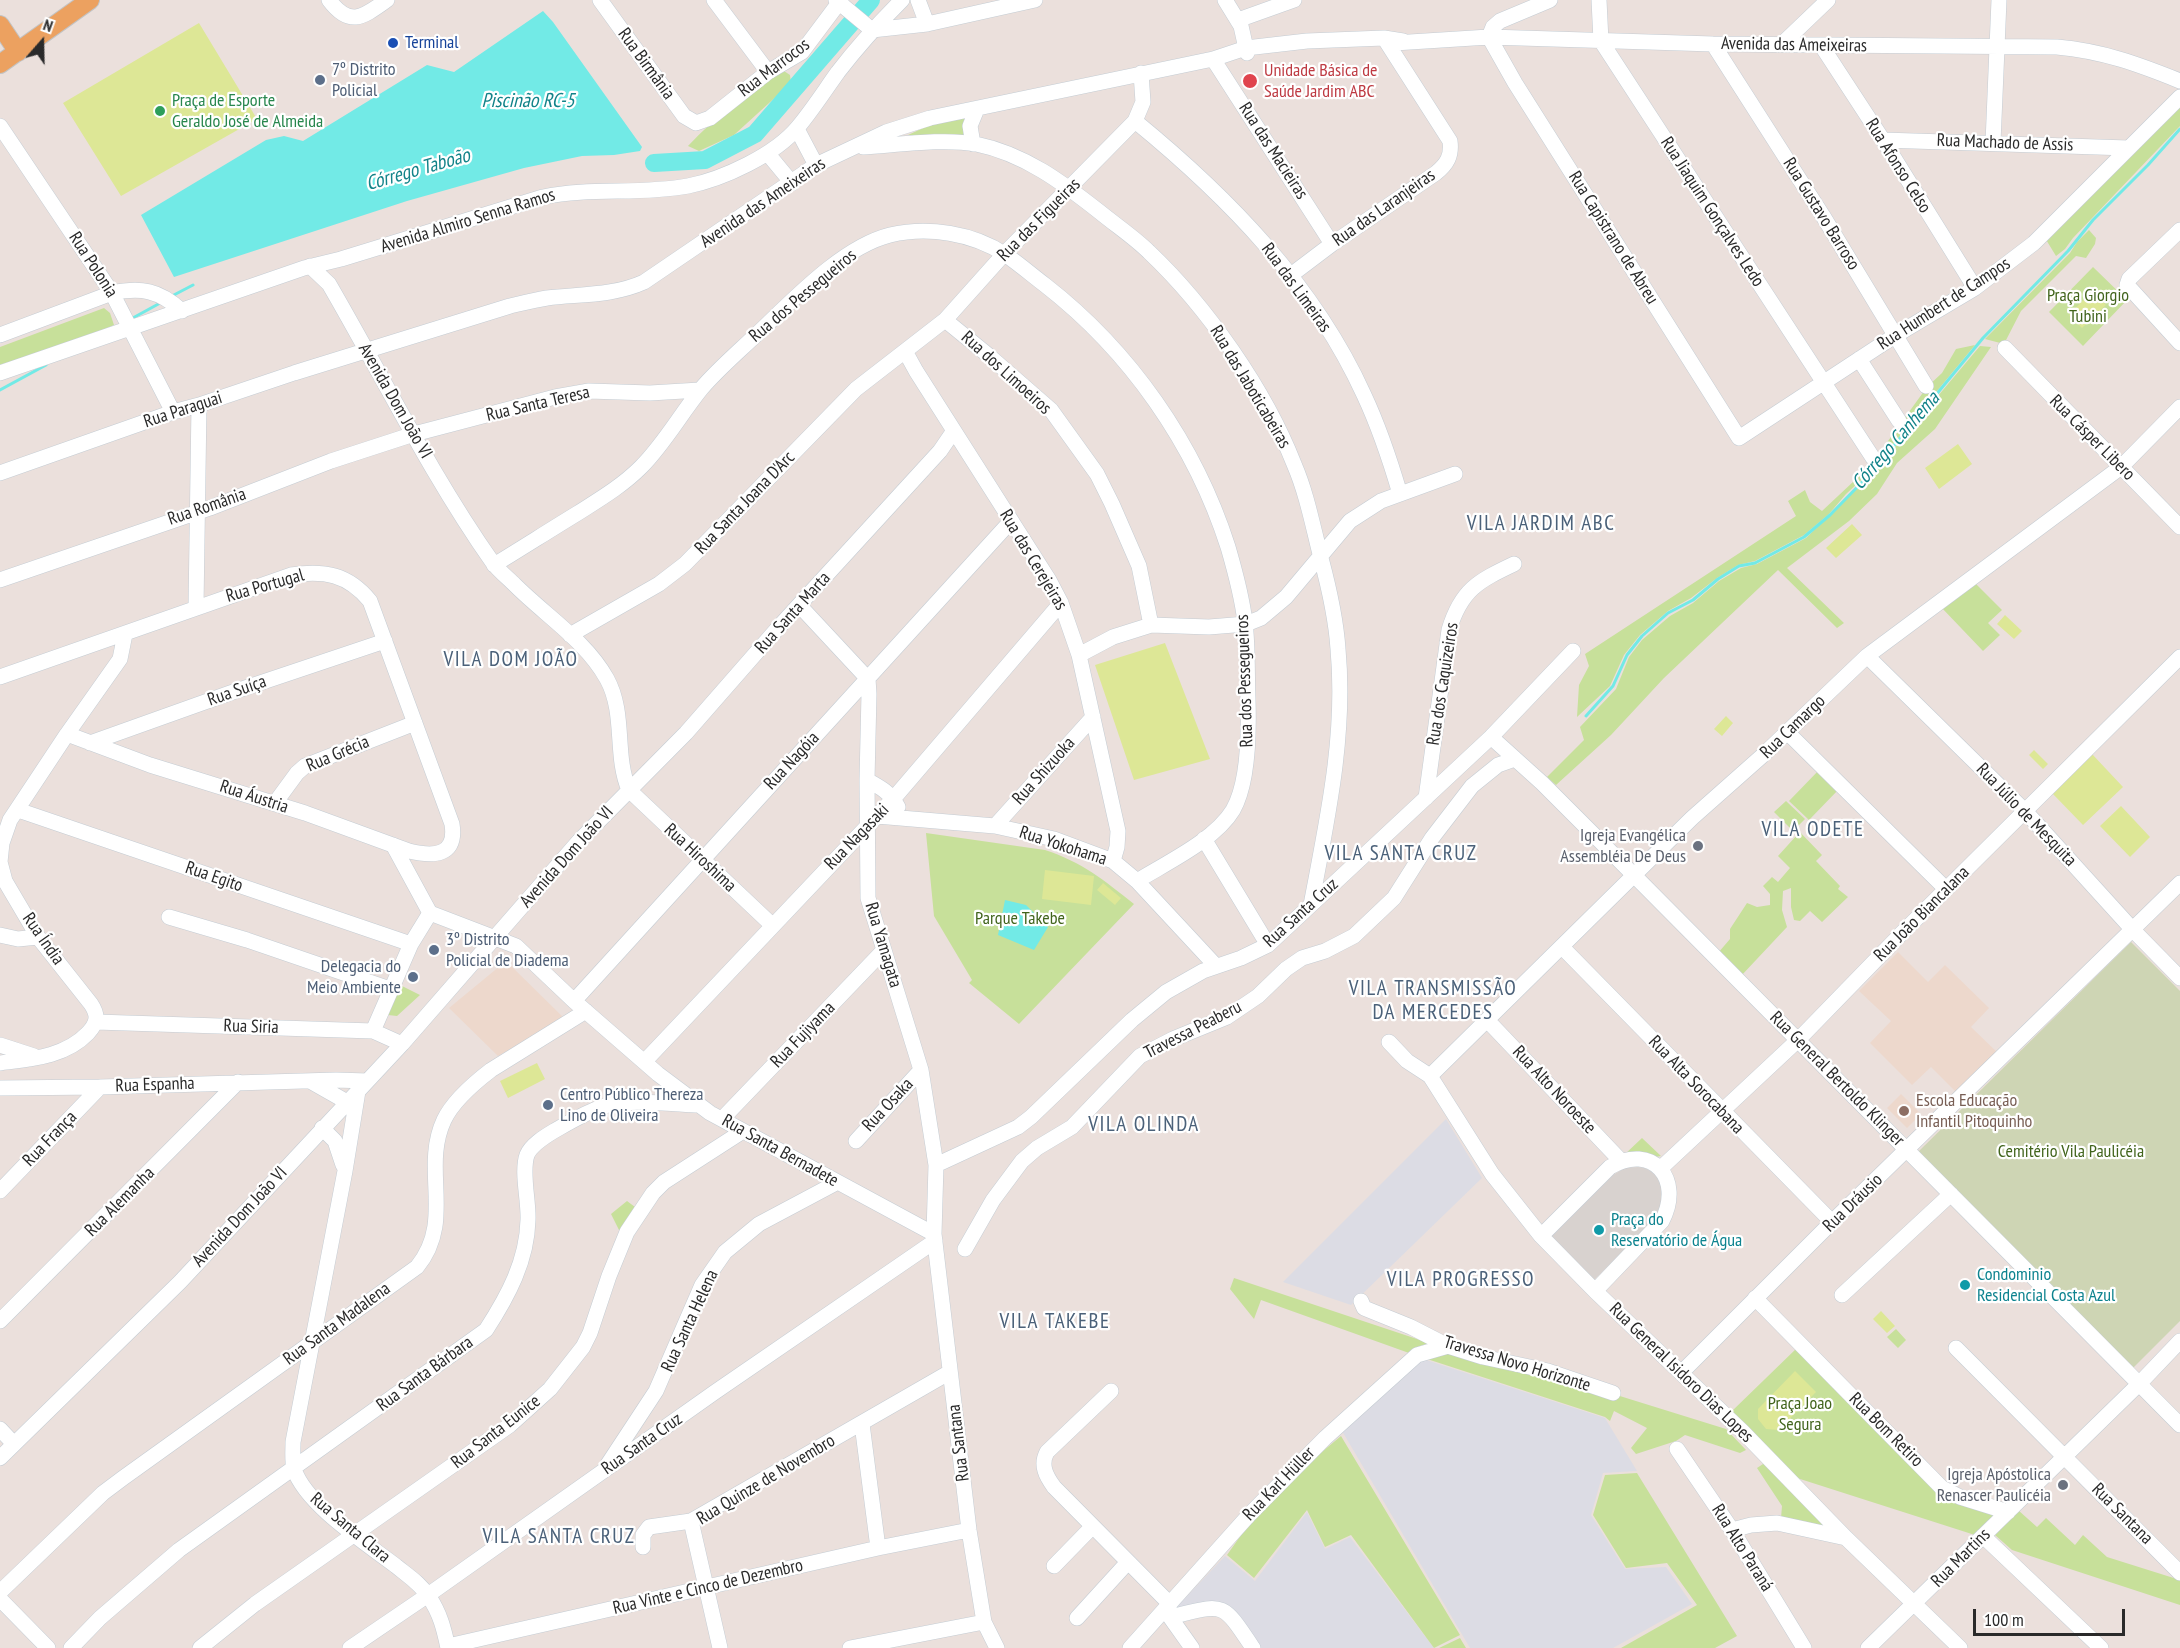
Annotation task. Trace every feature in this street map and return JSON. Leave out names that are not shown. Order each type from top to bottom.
[{"type":"main road","points":[[0,64],[87,1]]},
{"type":"main road","points":[[0,25],[18,52]]},
{"type":"street","points":[[329,0],[339,13],[357,17],[368,14],[387,0]]},
{"type":"street","name":"Rua Birmânia","points":[[600,0],[684,116],[696,123]]},
{"type":"street","points":[[714,0],[768,72]]},
{"type":"street","name":"Avenida Almiro Senna Ramos","points":[[0,373],[310,266],[341,259],[543,197],[582,191],[639,191],[690,185],[745,165],[768,154],[797,129],[870,29],[902,0]]},
{"type":"street","points":[[918,0],[927,24]]},
{"type":"street","points":[[840,3],[870,29],[927,24],[1035,0]]},
{"type":"street","points":[[1225,0],[1243,32],[1243,51]]},
{"type":"street","points":[[1238,21],[1294,0]]},
{"type":"street","points":[[1489,38],[1493,27],[1500,21],[1550,0]]},
{"type":"street","points":[[1599,0],[1601,41]]},
{"type":"street","points":[[1782,44],[1828,0]]},
{"type":"street","points":[[1993,142],[1999,0]]},
{"type":"street","name":"Rua Marrocos","points":[[696,123],[710,118],[768,72],[802,52],[840,3]]},
{"type":"street","name":"Avenida das Ameixeiras","points":[[367,352],[510,306],[544,298],[629,289],[644,282],[816,165],[908,125],[930,118],[1243,51],[1307,41],[1489,38],[1713,44],[2057,47],[2080,49],[2130,60],[2180,81]]},
{"type":"street","name":"Rua Capistrano de Abreu","points":[[1489,38],[1515,83],[1739,438]]},
{"type":"street","name":"Rua das Laranjeiras","points":[[1291,275],[1436,173],[1450,158],[1452,150],[1450,141],[1386,41]]},
{"type":"street","name":"Rua Jiaquim Gonçalves Ledo","points":[[1601,41],[1873,458]]},
{"type":"street","name":"Rua Gustavo Barroso","points":[[1713,44],[1812,198],[1926,386]]},
{"type":"street","name":"Rua Afonso Celso","points":[[1821,45],[1883,140],[1974,288]]},
{"type":"street","name":"Rua das Macieiras","points":[[1213,59],[1332,244]]},
{"type":"street","name":"Rua das Figueiras","points":[[905,351],[945,320],[1004,254],[1135,121],[1143,102],[1141,73]]},
{"type":"street","name":"Rua Humbert de Campos","points":[[1739,438],[1896,335],[1974,288],[2034,243],[2180,97]]},
{"type":"street","points":[[973,144],[970,126],[977,109]]},
{"type":"street","name":"Rua das Limeiras","points":[[1135,121],[1234,209],[1291,275],[1322,320],[1359,385],[1382,438],[1400,494]]},
{"type":"street","name":"Rua Polonia","points":[[0,126],[112,293],[173,412]]},
{"type":"street","points":[[797,129],[816,165]]},
{"type":"street","name":"Rua Machado de Assis","points":[[1883,140],[2128,148]]},
{"type":"street","name":"Rua das Jaboticabeiras","points":[[851,148],[926,143],[973,144],[1012,156],[1043,170],[1149,252],[1208,317],[1273,419],[1303,487],[1335,617],[1340,706],[1336,764],[1311,905]]},
{"type":"street","points":[[768,154],[792,183]]},
{"type":"street","points":[[2180,230],[2129,279],[2127,285],[2130,292],[2180,343]]},
{"type":"street","name":"Rua dos Pessegueiros","points":[[494,565],[626,481],[658,449],[700,390],[794,299],[843,258],[863,245],[887,236],[911,231],[961,236],[984,244],[1004,254],[1073,309],[1104,338],[1154,398],[1196,469],[1227,543],[1236,576],[1246,624],[1249,713],[1248,753],[1233,810],[1226,820],[1204,839],[1137,881]]},
{"type":"street","name":"Avenida Dom João VI","points":[[0,1458],[180,1282],[402,1044],[579,841],[629,790],[621,763],[616,703],[608,681],[594,659],[494,565],[414,434],[329,284],[310,266]]},
{"type":"street","points":[[0,334],[112,293],[128,290],[155,293],[174,303],[182,311]]},
{"type":"street","name":"Rua dos Limoeiros","points":[[945,320],[988,354],[1050,410],[1097,474],[1113,504],[1139,566],[1151,625]]},
{"type":"street","name":"Rua Cásper Libero","points":[[2005,348],[2180,527]]},
{"type":"street","name":"Rua das Cerejeiras","points":[[905,351],[953,432],[1049,580],[1061,603],[1079,655],[1118,831],[1117,848],[1113,861]]},
{"type":"street","name":"Rua Santa Joana D'Arc","points":[[570,635],[659,584],[685,564],[856,389],[905,351]]},
{"type":"street","name":"Rua Paraguai","points":[[0,472],[173,412],[367,352]]},
{"type":"street","points":[[1859,359],[1899,421]]},
{"type":"street","name":"Rua Santa Teresa","points":[[414,434],[555,397],[589,391],[650,393],[700,390]]},
{"type":"street","points":[[196,607],[199,405]]},
{"type":"street","name":"Rua Camargo","points":[[1430,1076],[1692,818],[1867,656],[2121,467],[2180,407]]},
{"type":"street","name":"Rua Santa Marta","points":[[629,790],[686,733],[940,451],[953,432]]},
{"type":"street","name":"Rua România","points":[[0,580],[331,461],[414,434]]},
{"type":"street","points":[[1079,655],[1113,637],[1151,625],[1209,627],[1246,624],[1272,610],[1321,557],[1350,520],[1381,501],[1455,474]]},
{"type":"street","name":"Rua Nagóia","points":[[580,1006],[702,860],[1011,521]]},
{"type":"street","name":"Rua dos Caquizeiros","points":[[1426,798],[1449,630],[1453,616],[1461,600],[1471,588],[1484,578],[1514,564]]},
{"type":"street","name":"Rua Portugal","points":[[0,677],[291,575],[314,572],[340,578],[360,589],[370,601],[385,641],[452,824],[454,837],[450,846],[442,853]]},
{"type":"street","name":"Rua Nagasaki","points":[[644,1062],[894,798],[1061,603]]},
{"type":"street","points":[[800,606],[868,679]]},
{"type":"street","name":"Rua Índia","points":[[96,1022],[96,1015],[91,1004],[38,937],[5,881],[0,862],[2,843],[10,820],[120,659],[124,634]]},
{"type":"street","name":"Rua Suíça","points":[[90,743],[385,641]]},
{"type":"street","name":"Rua Santa Cruz","points":[[936,1165],[1017,1127],[1031,1117],[1146,1006],[1166,992],[1216,966],[1241,958],[1268,945],[1491,737],[1573,651]]},
{"type":"street","name":"Rua Júlio de Mesquita","points":[[1867,656],[2025,811],[2180,978]]},
{"type":"street","name":"Rua João Biancalana","points":[[1661,1168],[1798,1040],[1946,889],[2180,657]]},
{"type":"street","name":"Rua Yamagata","points":[[868,679],[867,780],[872,821],[868,898],[921,1070],[936,1165],[935,1238]]},
{"type":"street","name":"Rua Shizuoka","points":[[995,826],[1093,717]]},
{"type":"street","name":"Rua Grécia","points":[[275,803],[297,773],[305,766],[415,723]]},
{"type":"street","points":[[1787,732],[1946,889]]},
{"type":"street","name":"Rua Áustria","points":[[67,734],[424,855],[442,853]]},
{"type":"street","name":"Rua General Bertoldo Klinger","points":[[1491,737],[1542,783],[2180,1425]]},
{"type":"street","name":"Travessa Peaberu","points":[[965,1249],[993,1200],[1022,1161],[1037,1148],[1072,1127],[1140,1056],[1173,1039],[1227,1017],[1258,996],[1286,969],[1302,958],[1325,951],[1353,936],[1394,898],[1432,838],[1472,786],[1498,765],[1515,759]]},
{"type":"street","points":[[867,780],[894,798],[903,817]]},
{"type":"street","name":"Rua Hiroshima","points":[[629,790],[772,925]]},
{"type":"street","name":"Rua Egito","points":[[18,810],[411,944]]},
{"type":"street","name":"Rua Yokohama","points":[[872,821],[903,817],[995,826],[1054,839],[1113,861],[1137,881],[1216,966]]},
{"type":"street","points":[[1204,839],[1268,945]]},
{"type":"street","points":[[374,1031],[411,944],[430,913],[393,845]]},
{"type":"street","name":"Rua Dráusio","points":[[1682,1373],[1832,1222],[2180,883]]},
{"type":"street","name":"Rua Santa Bernadete","points":[[430,913],[516,946],[644,1062],[699,1105],[935,1238]]},
{"type":"street","points":[[169,917],[248,940],[390,989]]},
{"type":"street","points":[[0,935],[18,939],[38,937]]},
{"type":"street","name":"Rua Alta Sorocabana","points":[[1562,947],[1832,1222]]},
{"type":"street","name":"Rua Fujiyama","points":[[722,1119],[884,950]]},
{"type":"street","name":"Rua Santa Madalena","points":[[0,1592],[103,1493],[417,1267],[426,1256],[436,1228],[436,1149],[444,1120],[478,1080],[580,1006]]},
{"type":"street","name":"Rua Alto Noroeste","points":[[1487,1020],[1620,1161]]},
{"type":"street","points":[[0,1063],[39,1058],[61,1052],[75,1045],[96,1022]]},
{"type":"street","name":"Rua Siria","points":[[96,1022],[374,1031],[402,1044]]},
{"type":"street","points":[[1389,1042],[1407,1061],[1430,1076]]},
{"type":"street","points":[[0,1045],[39,1058]]},
{"type":"street","name":"Rua Osaka","points":[[856,1141],[921,1070]]},
{"type":"street","name":"Rua General Isidoro Dias Lopes","points":[[1430,1076],[1492,1174],[1541,1236],[1595,1291],[1743,1432],[1846,1538],[1960,1648]]},
{"type":"street","points":[[310,1081],[357,1092]]},
{"type":"street","name":"Rua Espanha","points":[[0,1088],[310,1081],[357,1092]]},
{"type":"street","name":"Rua Alemanha","points":[[0,1321],[238,1082]]},
{"type":"street","name":"Rua França","points":[[0,1191],[100,1087]]},
{"type":"street","name":"Rua Santa Clara","points":[[357,1092],[345,1171],[293,1442],[294,1467],[298,1479],[310,1496],[355,1535],[414,1580],[428,1595],[443,1623],[448,1647]]},
{"type":"street","name":"Rua Santa Bárbara","points":[[71,1648],[100,1618],[163,1563],[486,1330],[504,1304],[524,1252],[528,1218],[525,1164],[532,1147],[561,1127],[599,1107],[614,1103],[699,1105]]},
{"type":"street","name":"Rua Santa Clara","points":[[322,1128],[335,1141],[345,1171]]},
{"type":"street","points":[[335,1141],[351,1130]]},
{"type":"street","name":"Rua Santa Eunice","points":[[200,1648],[255,1604],[510,1425],[550,1389],[586,1340],[620,1244],[653,1193],[664,1182],[743,1131]]},
{"type":"street","points":[[1541,1236],[1610,1167],[1620,1161],[1647,1161],[1661,1168],[1668,1179],[1671,1195],[1669,1208],[1662,1221],[1595,1291]]},
{"type":"street","name":"Rua Santa Helena","points":[[604,1471],[656,1391],[702,1285],[725,1252],[759,1224],[836,1183]]},
{"type":"street","points":[[1842,1295],[1951,1194]]},
{"type":"street","name":"Rua Santa Cruz","points":[[350,1648],[935,1238]]},
{"type":"street","name":"Rua Santana","points":[[935,1238],[969,1530],[984,1622],[997,1648]]},
{"type":"street","name":"Rua Bom Retiro","points":[[1755,1298],[1942,1488],[1960,1497],[2008,1512]]},
{"type":"street","name":"Travessa Novo Horizonte","points":[[1361,1301],[1364,1308],[1411,1327],[1448,1346],[1483,1357],[1548,1371],[1613,1393]]},
{"type":"street","name":"Rua Martins","points":[[1868,1648],[2139,1384],[2180,1341]]},
{"type":"street","name":"Rua Karl Hüller","points":[[1130,1648],[1168,1610],[1249,1515],[1325,1438],[1417,1355],[1448,1346]]},
{"type":"street","name":"Rua Santana","points":[[1956,1348],[2180,1573]]},
{"type":"street","name":"Rua Quinze de Novembro","points":[[720,1648],[691,1521],[950,1372]]},
{"type":"street","points":[[1111,1390],[1047,1452],[1044,1470],[1054,1487],[1128,1562],[1168,1610],[1192,1648]]},
{"type":"street","points":[[862,1424],[878,1548]]},
{"type":"street","points":[[0,1430],[14,1444]]},
{"type":"street","name":"Rua Alto Paraná","points":[[1677,1449],[1732,1530],[1804,1648]]},
{"type":"street","points":[[643,1547],[642,1535],[649,1527],[691,1521]]},
{"type":"street","points":[[1732,1530],[1750,1525],[1777,1523],[1846,1538]]},
{"type":"street","points":[[1054,1566],[1092,1527]]},
{"type":"street","name":"Rua Vinte e Cinco de Dezembro","points":[[448,1647],[878,1548],[969,1530]]},
{"type":"street","points":[[1983,1536],[2101,1648]]},
{"type":"street","points":[[1077,1618],[1128,1562]]},
{"type":"street","points":[[0,1599],[48,1648]]},
{"type":"street","points":[[1168,1610],[1211,1607],[1223,1609],[1232,1616],[1253,1648]]},
{"type":"street","points":[[850,1648],[984,1622]]},
{"type":"shaded area","points":[[1898,952],[1928,982],[1945,965],[1989,1008],[1971,1027],[2000,1055],[1959,1095],[1931,1067],[1912,1085],[1870,1043],[1891,1021],[1859,991]]},
{"type":"shaded area","points":[[506,961],[565,1019],[498,1056],[449,1008]]},
{"type":"shaded area","name":"Escola Educação Infantil Pitoquinho","points":[[1901,1094],[1921,1114],[1907,1128],[1887,1108]]},
{"type":"shaded area","points":[[1446,1119],[1482,1178],[1351,1305],[1283,1282]]},
{"type":"shaded area","name":"Praça do Reservatório de Água","points":[[1638,1167],[1656,1174],[1663,1189],[1662,1206],[1651,1224],[1593,1281],[1547,1236],[1613,1175],[1625,1168]]},
{"type":"shaded area","points":[[1423,1359],[1605,1418],[1637,1471],[1603,1473],[1591,1515],[1625,1569],[1666,1567],[1692,1604],[1613,1648],[1470,1648],[1342,1431]]},
{"type":"shaded area","points":[[1307,1512],[1325,1549],[1350,1537],[1434,1648],[1256,1648],[1226,1604],[1173,1611],[1225,1556],[1255,1581]]},
{"type":"green space","name":"Praça de Esporte Geraldo José de Almeida","points":[[199,23],[257,119],[121,196],[63,103]]},
{"type":"green space","points":[[784,71],[790,75],[791,83],[734,135],[699,151],[688,146],[733,105]]},
{"type":"green space","points":[[2180,107],[2180,126],[2056,256],[2045,238]]},
{"type":"green space","points":[[971,114],[968,141],[908,135],[932,124]]},
{"type":"green space","points":[[2089,230],[2096,238],[2086,258],[2076,256],[2021,311],[2004,344],[1985,339],[2070,253]]},
{"type":"green space","name":"Praça Giorgio Tubini","points":[[2093,267],[2127,300],[2083,346],[2049,312]]},
{"type":"green space","points":[[2092,291],[2106,305],[2082,328],[2069,315]]},
{"type":"green space","points":[[104,308],[110,313],[114,325],[86,338],[0,365],[0,347]]},
{"type":"green space","points":[[1975,345],[1871,471],[1846,494],[1829,514],[1804,535],[1755,561],[1738,565],[1668,611],[1640,635],[1624,655],[1610,686],[1577,717],[1579,685],[1589,666],[1585,654],[1796,516],[1788,501],[1805,490],[1810,502],[1822,511],[1870,466],[1927,387],[1942,373],[1956,349]]},
{"type":"green space","points":[[1980,346],[1991,347],[1935,429],[1897,463],[1877,494],[1849,521],[1787,568],[1844,623],[1837,628],[1778,570],[1664,678],[1611,735],[1556,785],[1547,777],[1584,740],[1580,727],[1616,689],[1629,657],[1642,640],[1670,616],[1693,603],[1719,581],[1741,568],[1757,564],[1806,538],[1874,472]]},
{"type":"green space","points":[[1958,444],[1972,464],[1939,489],[1925,468]]},
{"type":"green space","points":[[1852,524],[1862,535],[1836,558],[1826,548]]},
{"type":"green space","points":[[1974,582],[2002,610],[1988,623],[2000,635],[1983,651],[1940,606]]},
{"type":"green space","points":[[2005,615],[2022,631],[2014,639],[1997,624]]},
{"type":"green space","points":[[1165,643],[1210,759],[1134,780],[1095,665]]},
{"type":"green space","points":[[1726,716],[1733,723],[1722,736],[1714,729]]},
{"type":"green space","points":[[2034,750],[2048,764],[2043,769],[2029,755]]},
{"type":"green space","points":[[2092,754],[2123,787],[2083,825],[2052,793]]},
{"type":"green space","points":[[1820,769],[1840,788],[1809,820],[1789,801]]},
{"type":"green space","points":[[1786,801],[1805,819],[1796,828],[1822,855],[1816,861],[1840,886],[1838,889],[1848,897],[1822,922],[1810,911],[1800,921],[1794,920],[1791,888],[1783,891],[1782,910],[1787,927],[1741,976],[1718,953],[1730,939],[1730,929],[1747,903],[1757,907],[1770,905],[1770,894],[1763,886],[1772,877],[1778,882],[1790,868],[1778,856],[1797,835],[1774,812]]},
{"type":"green space","points":[[2121,806],[2150,837],[2130,857],[2100,826]]},
{"type":"green space","name":"Parque Takebe","points":[[926,833],[1045,850],[1082,866],[1134,904],[1019,1024],[969,983],[972,980],[934,916]]},
{"type":"green space","points":[[1045,870],[1094,876],[1091,905],[1042,899]]},
{"type":"green space","points":[[1103,883],[1121,898],[1115,905],[1097,890]]},
{"type":"green space","name":"Cemitério Vila Paulicéia","points":[[2131,942],[2180,991],[2180,1321],[2133,1368],[1918,1152]]},
{"type":"green space","points":[[400,985],[420,995],[397,1016],[388,1015]]},
{"type":"green space","points":[[537,1063],[545,1079],[508,1098],[500,1081]]},
{"type":"green space","points":[[1642,1138],[1661,1156],[1649,1158],[1624,1155]]},
{"type":"green space","points":[[627,1201],[639,1210],[627,1229],[619,1230],[611,1214]]},
{"type":"green space","points":[[1234,1278],[1429,1343],[1412,1349],[1409,1353],[1261,1300],[1254,1319],[1230,1289]]},
{"type":"green space","points":[[1881,1311],[1895,1326],[1887,1333],[1873,1319]]},
{"type":"green space","points":[[1896,1329],[1906,1340],[1898,1348],[1887,1337]]},
{"type":"green space","name":"Praça Joao Segura","points":[[1799,1346],[1921,1469],[2003,1513],[1978,1536],[1797,1478],[1731,1412]]},
{"type":"green space","points":[[1448,1349],[1549,1374],[1726,1429],[1746,1450],[1740,1453],[1685,1435],[1676,1441],[1636,1454],[1631,1448],[1647,1428],[1614,1411],[1610,1421],[1605,1417],[1424,1358]]},
{"type":"green space","points":[[1795,1371],[1816,1392],[1779,1430],[1766,1429],[1758,1419],[1758,1409]]},
{"type":"green space","points":[[1341,1436],[1460,1635],[1434,1648],[1351,1535],[1325,1547],[1307,1510],[1254,1578],[1227,1555],[1251,1521],[1292,1477]]},
{"type":"green space","points":[[1769,1460],[1840,1533],[1781,1518],[1782,1506],[1757,1468]]},
{"type":"green space","points":[[1637,1473],[1737,1636],[1715,1648],[1621,1648],[1697,1605],[1667,1563],[1626,1568],[1593,1515],[1605,1475]]},
{"type":"green space","points":[[2018,1510],[2037,1527],[2046,1518],[2075,1545],[2083,1535],[2107,1557],[2180,1580],[2180,1605],[2012,1550],[1995,1535]]},
{"type":"green space","points":[[1460,1638],[1466,1648],[1439,1648]]},
{"type":"water","name":"Piscinão RC-5","points":[[543,11],[642,147],[640,151],[582,156],[524,168],[407,201],[174,277],[141,215],[266,140],[284,136],[303,141],[427,65],[454,72]]},
{"type":"water","points":[[1005,900],[1026,905],[1048,927],[1034,950],[998,935]]},
{"type":"waterway","name":"Córrego Taboão","points":[[654,163],[705,160],[755,134],[871,0]]},
{"type":"waterway","name":"Córrego Canhema","points":[[1586,716],[1613,686],[1627,655],[1642,636],[1668,613],[1693,600],[1718,579],[1739,566],[1755,563],[1804,537],[1830,515],[1872,472],[1983,338],[2068,251],[2093,220],[2180,129]]},
{"type":"waterway","name":"Córrego Taboão","points":[[170,297],[193,285]]},
{"type":"waterway","name":"Córrego Taboão","points":[[131,319],[162,302]]},
{"type":"waterway","name":"Córrego Taboão","points":[[0,390],[46,365]]},
{"type":"place","name":"Terminal","points":[[393,43]]},
{"type":"place","name":"7º Distrito Policial","points":[[320,80]]},
{"type":"place","name":"Unidade Básica de Saúde Jardim ABC","points":[[1250,81]]},
{"type":"place","name":"Praça de Esporte Geraldo José de Almeida","points":[[160,111]]},
{"type":"place","name":"Igreja Evangélica Assembléia De Deus","points":[[1698,846]]},
{"type":"place","name":"3º Distrito Policial de Diadema","points":[[434,950]]},
{"type":"place","name":"Delegacia do Meio Ambiente","points":[[413,977]]},
{"type":"place","name":"Centro Público Thereza Lino de Oliveira","points":[[548,1105]]},
{"type":"place","name":"Escola Educação Infantil Pitoquinho","points":[[1904,1111]]},
{"type":"place","name":"Praça do Reservatório de Água","points":[[1599,1230]]},
{"type":"place","name":"Condominio Residencial Costa Azul","points":[[1965,1285]]},
{"type":"place","name":"Igreja Apóstolica Renascer Paulicéia","points":[[2063,1485]]},
{"type":"district","name":"VILA JARDIM ABC","points":[[1541,524]]},
{"type":"district","name":"VILA DOM JOÃO","points":[[511,660]]},
{"type":"district","name":"VILA ODETE","points":[[1813,830]]},
{"type":"district","name":"VILA SANTA CRUZ","points":[[1401,854]]},
{"type":"district","name":"VILA TRANSMISSÃO DA MERCEDES","points":[[1433,1001]]},
{"type":"district","name":"VILA OLINDA","points":[[1144,1125]]},
{"type":"district","name":"VILA PROGRESSO","points":[[1461,1280]]},
{"type":"district","name":"VILA TAKEBE","points":[[1055,1322]]},
{"type":"district","name":"VILA SANTA CRUZ","points":[[559,1537]]}]
